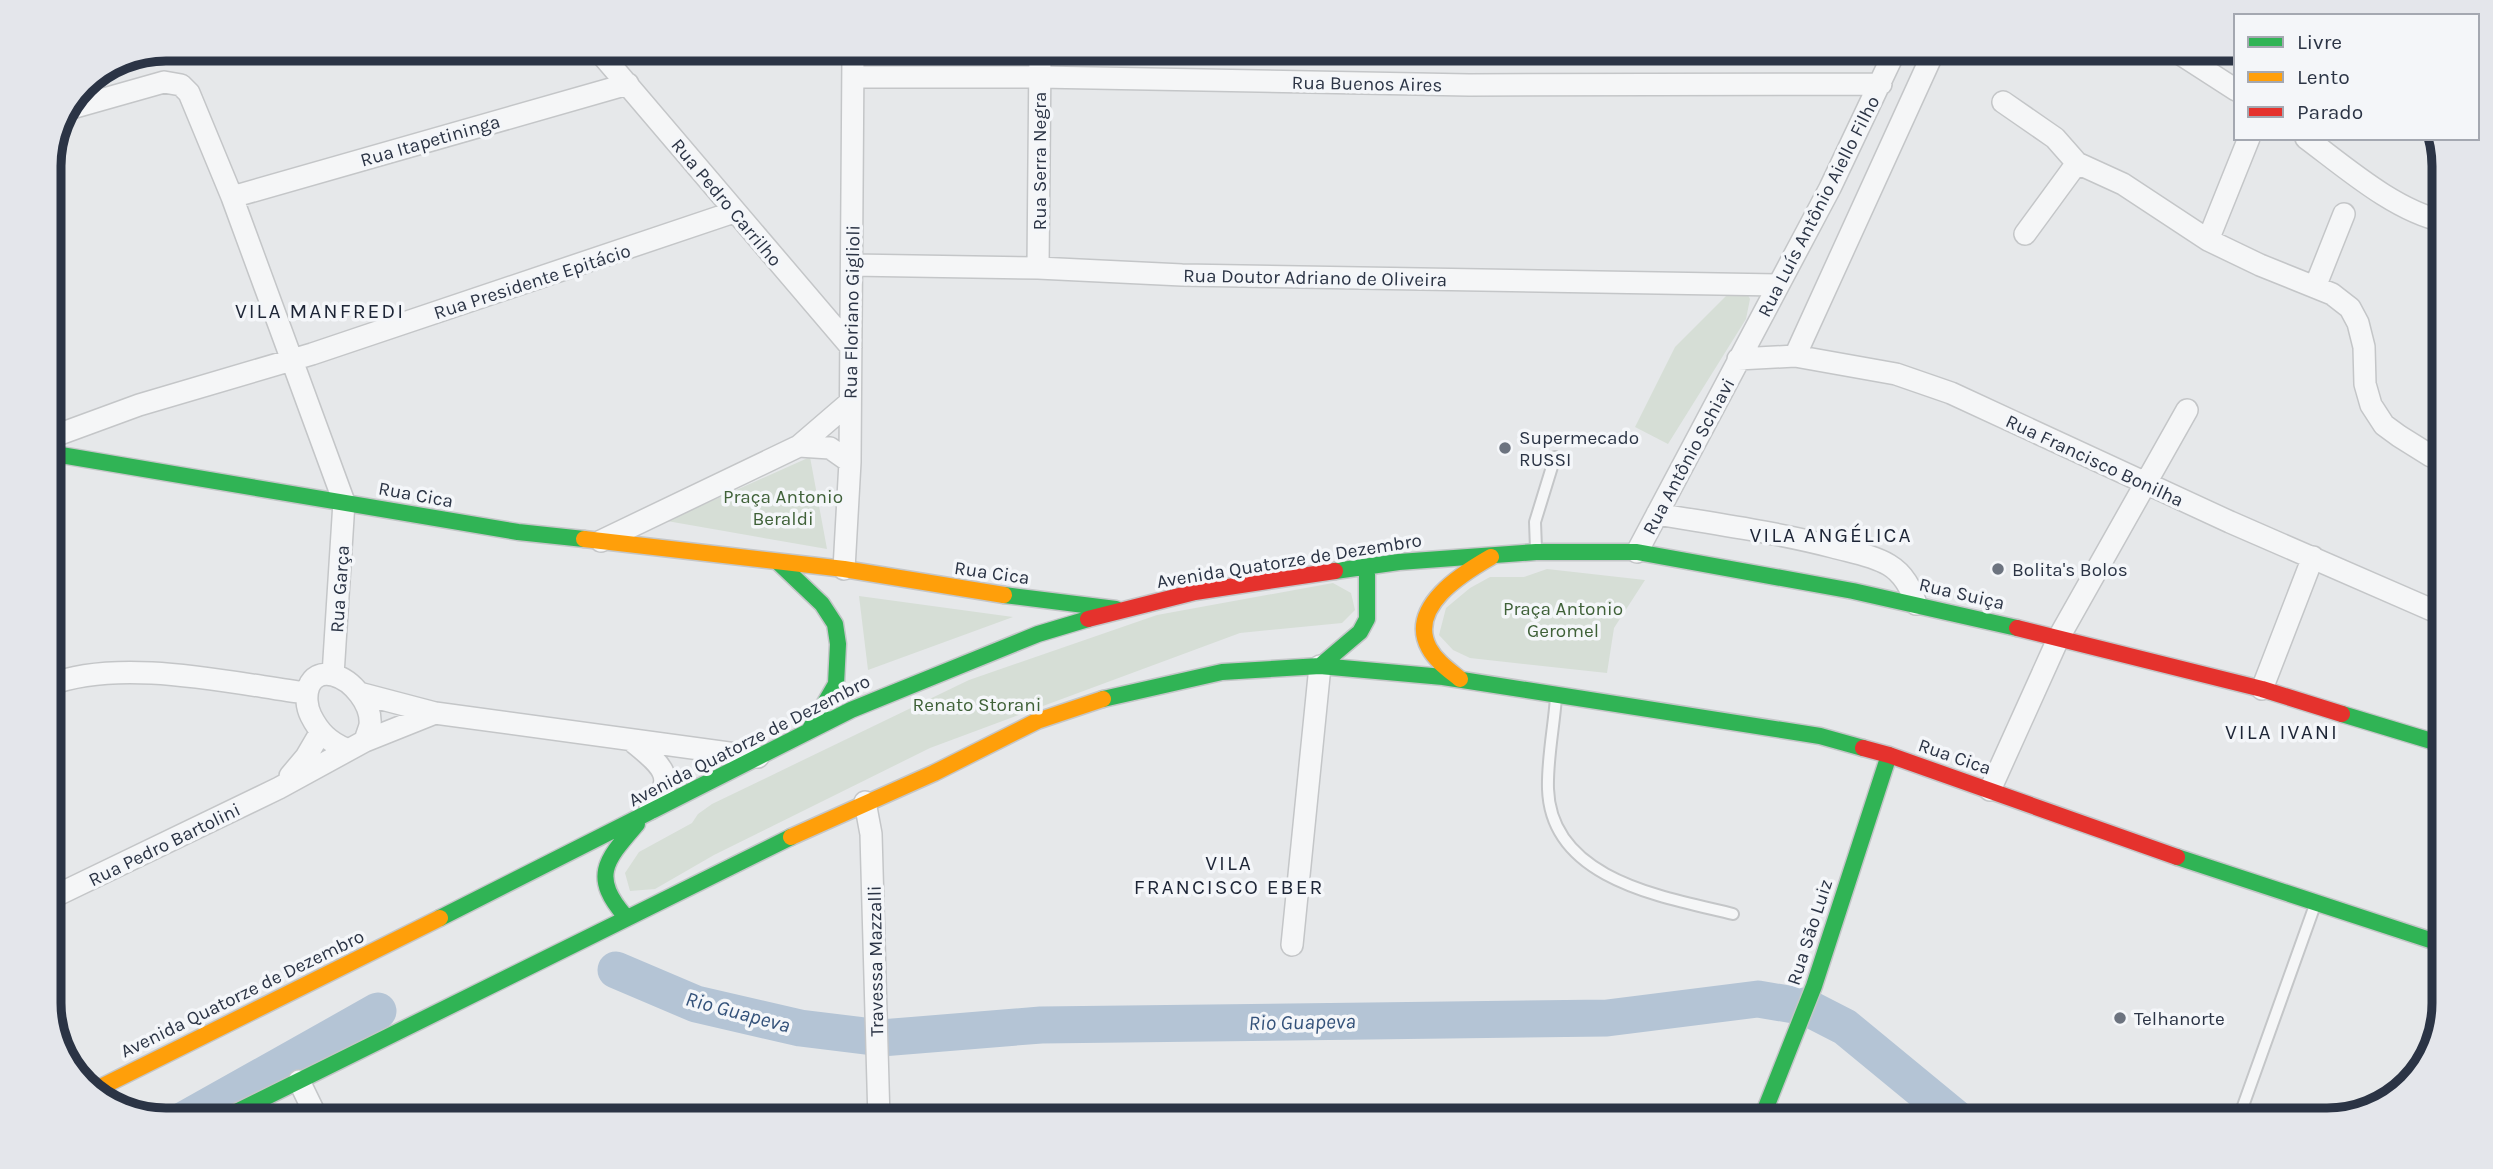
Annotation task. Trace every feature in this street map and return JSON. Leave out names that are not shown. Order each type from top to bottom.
[{"type":"main road","name":"Rua Cica","points":[[61,455],[518,532],[844,569],[1009,596],[1116,610]]},
{"type":"main road","name":"Rua Suiça","points":[[1465,556],[1536,552],[1637,552],[1916,604],[2262,689],[2432,741]]},
{"type":"main road","name":"Avenida Quatorze de Dezembro","points":[[103,1086],[643,817],[810,729],[902,688],[1038,634],[1116,610],[1195,592],[1399,562],[1465,556]]},
{"type":"main road","points":[[1460,679],[1444,665],[1426,640],[1426,621],[1430,608],[1463,572],[1493,556]]},
{"type":"main road","points":[[779,562],[822,604],[835,624],[837,634],[836,684],[810,729]]},
{"type":"main road","points":[[244,1108],[626,917],[1037,721],[1119,694],[1222,672],[1320,666],[1360,632],[1367,619],[1367,567]]},
{"type":"main road","name":"Rua Cica","points":[[1320,666],[1460,679],[1820,736],[1889,755],[2206,867],[2432,942]]},
{"type":"main road","name":"Rua São Luiz","points":[[1766,1108],[1814,986],[1889,755]]},
{"type":"main road","points":[[626,917],[608,897],[604,876],[612,854],[643,817]]},
{"type":"street","name":"Rua Pedro Carrilho","points":[[607,61],[851,348]]},
{"type":"street","name":"Rua Floriano Giglioli","points":[[844,569],[850,462],[853,61]]},
{"type":"street","name":"Rua Serra Negra","points":[[1038,268],[1040,61]]},
{"type":"street","name":"Rua Luís Antônio Aiello Filho","points":[[1738,359],[1830,188],[1891,61]]},
{"type":"street","points":[[1795,356],[1929,61]]},
{"type":"street","points":[[2191,61],[2234,89]]},
{"type":"street","name":"Rua Buenos Aires","points":[[853,77],[1039,77],[1469,85],[1881,84]]},
{"type":"street","points":[[81,105],[164,82],[181,85],[189,93],[232,197],[344,502]]},
{"type":"street","name":"Rua Itapetininga","points":[[232,197],[628,84]]},
{"type":"street","points":[[2003,102],[2047,132],[2077,163],[2123,184],[2208,240],[2260,265],[2332,294],[2350,308],[2358,323],[2364,347],[2365,384],[2371,405],[2384,425],[2432,454]]},
{"type":"street","points":[[2208,240],[2248,140]]},
{"type":"street","points":[[2308,140],[2385,195],[2432,217]]},
{"type":"street","points":[[2025,234],[2077,163]]},
{"type":"street","name":"Rua Presidente Epitácio","points":[[61,434],[139,405],[293,359],[734,212]]},
{"type":"street","points":[[2315,287],[2344,214]]},
{"type":"street","name":"Rua Doutor Adriano de Oliveira","points":[[852,265],[1038,268],[1182,275],[1778,285]]},
{"type":"street","name":"Rua Francisco Bonilha","points":[[1738,359],[1795,356],[1896,374],[1929,386],[2432,610]]},
{"type":"street","name":"Rua Antônio Schiavi","points":[[1637,552],[1738,359]]},
{"type":"street","points":[[601,541],[799,446],[849,403]]},
{"type":"street","points":[[1990,790],[2059,638],[2187,410]]},
{"type":"street","points":[[799,446],[830,447],[850,462]]},
{"type":"street","name":"Rua Garça","points":[[333,675],[344,502]]},
{"type":"street","points":[[1657,514],[1754,530],[1871,557],[1903,576],[1916,604]]},
{"type":"street","points":[[2262,689],[2313,557]]},
{"type":"street","points":[[1292,945],[1320,666]]},
{"type":"street","points":[[61,682],[97,675],[131,673],[182,676],[305,693]]},
{"type":"street","points":[[359,693],[369,711],[370,726],[355,745],[333,744],[320,733],[308,710],[305,693],[311,683],[320,676],[333,675],[359,693],[435,713],[760,757]]},
{"type":"street","name":"Rua Pedro Bartolini","points":[[61,893],[279,788],[355,745],[435,713]]},
{"type":"street","name":"Rua Pedro Bartolini","points":[[279,788],[306,757],[320,733]]},
{"type":"street","points":[[631,740],[659,765],[666,776],[662,797],[643,817]]},
{"type":"street","name":"Travessa Mazzalli","points":[[865,802],[871,834],[878,1108]]},
{"type":"street","points":[[299,1081],[312,1108]]},
{"type":"lane","points":[[1536,552],[1535,522],[1555,457]]},
{"type":"lane","points":[[1556,694],[1548,790],[1555,825],[1580,858],[1616,881],[1672,899],[1734,914]]},
{"type":"lane","points":[[2242,1108],[2315,903]]},
{"type":"green space","points":[[1735,287],[1746,291],[1750,299],[1746,319],[1668,444],[1635,427],[1675,347]]},
{"type":"green space","name":"Praça Antonio Beraldi","points":[[810,457],[827,549],[667,521]]},
{"type":"green space","name":"Praça Antonio Geromel","points":[[1547,569],[1645,580],[1614,628],[1607,673],[1470,658],[1453,650],[1439,635],[1446,608],[1470,588],[1490,577],[1524,577]]},
{"type":"green space","name":"Renato Storani","points":[[1333,583],[1351,593],[1355,610],[1342,623],[1240,633],[930,748],[714,855],[655,889],[630,891],[625,873],[639,852],[692,823],[698,814],[712,804],[969,680],[1157,615]]},
{"type":"green space","points":[[859,596],[1013,617],[868,670]]},
{"type":"waterway","name":"Rio Guapeva","points":[[616,970],[696,1004],[800,1028],[881,1038],[1041,1025],[1607,1018],[1758,999],[1806,1007],[1845,1027],[1943,1108]]},
{"type":"waterway","name":"Rio Guapeva","points":[[205,1108],[378,1011]]},
{"type":"traffic: fast","points":[[61,455],[518,532],[584,539]]},
{"type":"traffic: fast","points":[[1335,571],[1399,562],[1536,552],[1637,552],[1853,591],[2017,628]]},
{"type":"traffic: fast","points":[[779,563],[822,604],[835,624],[838,644],[836,684],[810,729]]},
{"type":"traffic: fast","points":[[1320,666],[1360,632],[1367,619],[1367,567]]},
{"type":"traffic: fast","points":[[1004,595],[1116,609]]},
{"type":"traffic: fast","points":[[440,918],[851,710],[1038,634],[1088,619]]},
{"type":"traffic: fast","points":[[1103,699],[1222,672],[1320,666],[1443,677],[1820,736],[1863,748]]},
{"type":"traffic: fast","points":[[2342,714],[2432,741]]},
{"type":"traffic: fast","points":[[1766,1108],[1814,986],[1889,755]]},
{"type":"traffic: fast","points":[[626,917],[608,890],[606,869],[610,858],[637,824]]},
{"type":"traffic: fast","points":[[244,1108],[791,837]]},
{"type":"traffic: fast","points":[[2177,857],[2432,941]]},
{"type":"traffic: slow","points":[[584,539],[844,569],[1004,595]]},
{"type":"traffic: slow","points":[[1460,679],[1439,661],[1429,648],[1424,633],[1425,619],[1441,593],[1466,572],[1491,557]]},
{"type":"traffic: slow","points":[[791,837],[934,773],[1037,721],[1103,699]]},
{"type":"traffic: slow","points":[[103,1086],[440,918]]},
{"type":"traffic: jam","points":[[1088,619],[1195,592],[1335,571]]},
{"type":"traffic: jam","points":[[2017,628],[2262,689],[2342,714]]},
{"type":"traffic: jam","points":[[1863,748],[2177,857]]},
{"type":"place","name":"Supermecado RUSSI","points":[[1505,448]]},
{"type":"place","name":"Bolita's Bolos","points":[[1998,569]]},
{"type":"place","name":"Telhanorte","points":[[2120,1018]]},
{"type":"district","name":"VILA MANFREDI","points":[[320,311]]},
{"type":"district","name":"VILA ANGÉLICA","points":[[1831,535]]},
{"type":"district","name":"VILA IVANI","points":[[2282,732]]},
{"type":"district","name":"VILA FRANCISCO EBER","points":[[1229,875]]}]
